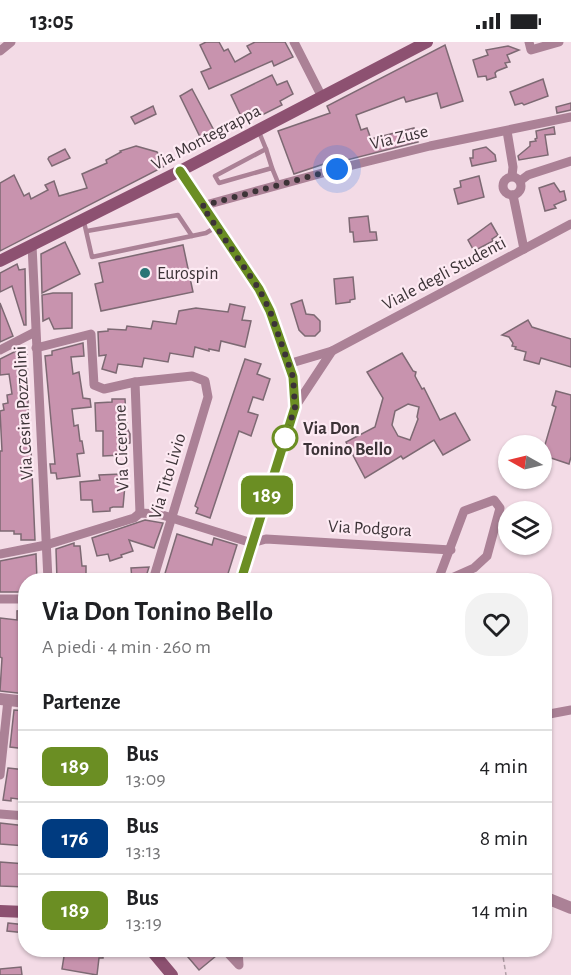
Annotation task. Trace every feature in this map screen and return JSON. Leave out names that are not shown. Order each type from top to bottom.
[{"type":"main road","name":"Via Montegrappa","points":[[0,261],[32,245],[85,225],[180,171],[427,42]]},
{"type":"main road","points":[[180,171],[259,289],[270,311],[293,377],[295,407],[243,573]]},
{"type":"main road","points":[[0,911],[18,912]]},
{"type":"main road","points":[[157,957],[172,975]]},
{"type":"street","points":[[0,51],[11,42]]},
{"type":"street","points":[[294,42],[322,97]]},
{"type":"street","points":[[529,42],[531,50],[559,42]]},
{"type":"street","name":"Via Zuse","points":[[202,206],[430,146],[571,117]]},
{"type":"street","points":[[507,130],[513,167],[516,178],[521,187],[519,192],[513,195],[507,194],[503,189],[506,178],[516,178],[528,175],[571,161]]},
{"type":"street","points":[[513,195],[524,249]]},
{"type":"street","name":"Viale degli Studenti","points":[[288,364],[332,351],[571,224]]},
{"type":"street","name":"Via Cesira Pozzolini","points":[[32,245],[48,573]]},
{"type":"street","points":[[0,350],[35,332]]},
{"type":"street","points":[[36,348],[91,334],[94,385],[104,389],[135,382]]},
{"type":"street","points":[[295,407],[332,351]]},
{"type":"street","name":"Via Tito Livio","points":[[135,382],[192,376],[205,381],[208,397],[155,573]]},
{"type":"street","name":"Via Cicerone","points":[[135,382],[140,513]]},
{"type":"street","points":[[441,573],[464,511],[494,500],[500,508],[487,556],[474,568],[463,573]]},
{"type":"street","name":"Via Podgora","points":[[0,554],[46,545],[134,518],[140,513],[172,517],[252,543],[266,539],[451,550]]},
{"type":"street","points":[[0,599],[18,599]]},
{"type":"street","points":[[0,775],[4,700]]},
{"type":"street","points":[[552,714],[571,710]]},
{"type":"street","points":[[0,814],[18,815]]},
{"type":"street","points":[[552,900],[571,908]]},
{"type":"street","points":[[232,957],[239,965],[238,957]]},
{"type":"lane","points":[[258,130],[279,185]]},
{"type":"lane","points":[[266,149],[215,176],[219,183],[272,168]]},
{"type":"lane","points":[[192,236],[178,214],[85,225],[92,257],[192,236],[206,233],[216,227]]},
{"type":"path","points":[[503,957],[506,975]]},
{"type":"building","points":[[206,42],[219,42],[224,51],[228,49],[235,62],[251,53],[247,46],[255,42],[285,42],[293,57],[274,66],[272,61],[209,89],[201,72],[211,68],[200,45]]},
{"type":"building","points":[[445,45],[463,101],[441,108],[437,93],[406,102],[404,97],[356,115],[361,130],[367,128],[371,139],[414,128],[418,142],[347,160],[345,157],[294,174],[278,131],[330,113],[327,106]]},
{"type":"building","points":[[508,46],[519,50],[507,55],[510,62],[505,63],[507,67],[497,71],[496,77],[487,80],[486,76],[478,77],[473,60],[488,55],[486,50]]},
{"type":"building","points":[[272,75],[277,85],[287,81],[293,94],[280,101],[282,105],[262,115],[260,111],[248,117],[247,114],[241,116],[231,95]]},
{"type":"building","points":[[543,79],[548,96],[524,105],[522,103],[515,105],[510,92]]},
{"type":"building","points":[[192,89],[218,138],[204,145],[180,96]]},
{"type":"building","points":[[571,103],[571,110],[557,113],[556,107]]},
{"type":"building","points":[[153,106],[156,114],[135,124],[131,117]]},
{"type":"building","points":[[554,127],[555,134],[545,135],[548,155],[519,160],[518,156],[530,146],[530,142],[536,141],[536,131]]},
{"type":"building","points":[[136,146],[157,152],[165,166],[0,251],[0,183],[14,175],[24,196],[29,193],[31,199],[48,190],[45,185],[54,181],[59,196],[87,188],[82,174],[107,163],[106,160],[120,151]]},
{"type":"building","points":[[486,147],[495,155],[496,161],[472,166],[470,158],[473,158],[473,150]]},
{"type":"building","points":[[65,149],[70,158],[52,166],[49,157]]},
{"type":"building","points":[[479,176],[484,197],[458,204],[454,189],[461,187],[460,181]]},
{"type":"building","points":[[554,183],[560,192],[564,191],[566,200],[554,205],[556,208],[545,211],[539,188]]},
{"type":"building","points":[[368,216],[370,232],[376,232],[377,240],[354,242],[353,232],[350,232],[349,218]]},
{"type":"building","points":[[491,223],[498,235],[492,239],[493,241],[474,251],[468,240]]},
{"type":"building","points":[[65,242],[80,274],[42,293],[41,254]]},
{"type":"building","name":"Eurospin","points":[[183,245],[193,292],[101,311],[95,284],[103,282],[99,263]]},
{"type":"building","points":[[17,264],[19,270],[25,269],[26,325],[24,325],[12,286],[0,292],[0,273]]},
{"type":"building","points":[[353,277],[355,299],[336,304],[334,279]]},
{"type":"building","points":[[72,293],[72,328],[54,329],[49,318],[43,321],[42,295]]},
{"type":"building","points":[[302,300],[306,314],[314,315],[320,321],[320,331],[315,336],[305,336],[299,330],[291,304]]},
{"type":"building","points":[[0,303],[13,336],[0,342]]},
{"type":"building","points":[[230,304],[245,307],[242,320],[251,321],[245,347],[221,341],[219,351],[195,347],[193,357],[170,353],[168,362],[144,358],[142,367],[118,364],[116,373],[102,369],[106,355],[99,356],[98,332],[108,331],[108,329],[126,330],[127,326],[151,329],[153,321],[176,324],[179,311],[196,308],[228,312]]},
{"type":"building","points":[[528,320],[532,327],[571,339],[571,367],[541,358],[539,364],[524,360],[526,352],[515,349],[509,337],[502,335]]},
{"type":"building","points":[[83,343],[84,356],[71,357],[73,374],[79,372],[83,398],[90,399],[91,407],[72,409],[74,426],[78,425],[84,453],[77,454],[80,476],[57,479],[56,473],[51,473],[50,464],[55,464],[45,356],[52,355],[52,351]]},
{"type":"building","points":[[18,350],[19,353],[27,350],[29,449],[31,449],[35,540],[21,540],[21,534],[14,534],[14,531],[0,531],[0,451],[2,451],[0,411],[4,410],[3,404],[8,403],[7,395],[12,394],[9,374],[0,375],[0,359]]},
{"type":"building","points":[[402,353],[413,371],[416,372],[415,376],[422,389],[424,388],[440,420],[455,413],[470,440],[443,455],[434,440],[403,459],[401,456],[365,478],[346,442],[375,427],[383,398],[367,372]],"holes":[[[408,404],[419,407],[418,419],[410,440],[398,436],[392,425],[395,411]]]},
{"type":"building","points":[[245,359],[261,364],[257,374],[270,379],[263,400],[253,397],[248,412],[258,415],[251,436],[239,431],[210,518],[196,513],[198,508],[195,506]]},
{"type":"building","points":[[556,391],[571,395],[569,464],[552,458],[552,435],[548,435],[556,407],[552,405]]},
{"type":"building","points":[[112,399],[125,399],[130,443],[127,444],[127,452],[123,452],[122,455],[103,456],[103,431],[96,431],[95,403],[112,402]]},
{"type":"building","points":[[121,474],[125,485],[123,507],[113,507],[110,511],[93,512],[92,500],[81,500],[80,482],[100,480],[99,475]]},
{"type":"building","points":[[145,520],[163,523],[154,548],[129,540],[133,551],[121,555],[122,557],[110,561],[108,554],[97,556],[92,538]]},
{"type":"building","points":[[177,534],[212,545],[214,538],[237,545],[228,573],[165,573]]},
{"type":"building","points":[[74,543],[74,546],[80,546],[82,566],[86,566],[86,573],[57,573],[56,549]]},
{"type":"building","points":[[36,554],[37,573],[18,573],[18,592],[0,592],[0,561]]},
{"type":"building","points":[[149,567],[147,573],[131,573],[131,568]]},
{"type":"building","points":[[17,611],[18,693],[0,691],[2,658],[0,657],[0,618],[17,620]]},
{"type":"building","points":[[14,710],[18,710],[18,748],[10,747]]},
{"type":"building","points":[[8,768],[18,769],[18,799],[3,800]]},
{"type":"building","points":[[0,823],[18,825],[18,845],[0,844]]},
{"type":"building","points":[[0,862],[18,863],[18,887],[0,886]]},
{"type":"building","points":[[8,923],[18,924],[18,932],[7,931]]},
{"type":"building","points":[[64,957],[103,957],[99,958],[97,975],[62,969]]},
{"type":"building","points":[[188,957],[215,957],[199,970]]},
{"type":"building","points":[[21,967],[22,975],[0,975],[0,969]]},
{"type":"bus line","name":"189","points":[[180,171],[259,289],[270,311],[293,377],[295,407],[243,573]]},
{"type":"place","name":"Eurospin","points":[[145,273]]},
{"type":"place","name":"Via Don Tonino Bello","points":[[285,438]]},
{"type":"route","points":[[285,438],[295,407],[293,377],[270,311],[259,289],[202,206],[337,169]]}]
